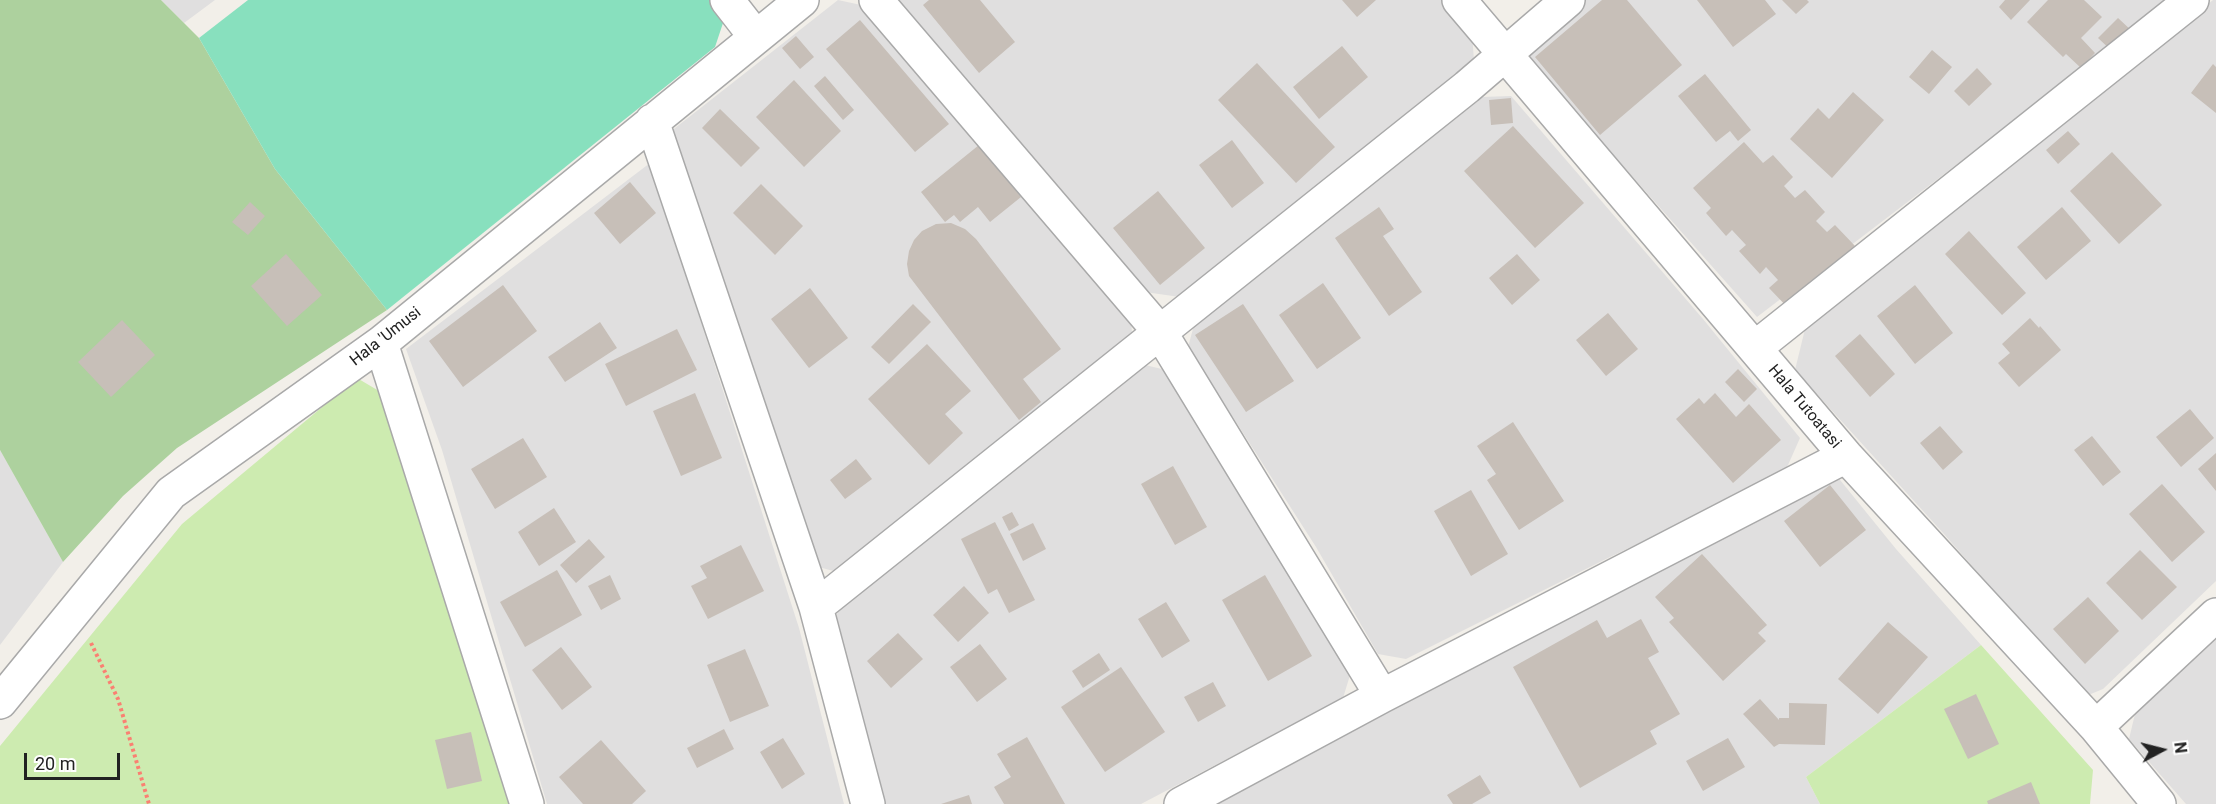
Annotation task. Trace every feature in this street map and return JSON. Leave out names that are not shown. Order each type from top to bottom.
[{"type":"street","points":[[727,0],[755,36]]},
{"type":"street","name":"Hala 'Umusi","points":[[0,702],[171,493],[381,343],[801,0]]},
{"type":"street","points":[[876,0],[1160,332],[1382,696]]},
{"type":"street","name":"Hala Tutoatasi","points":[[1459,0],[1846,456],[2096,727],[2150,802]]},
{"type":"street","points":[[816,607],[1506,55],[1568,0]]},
{"type":"street","points":[[1755,348],[2192,0]]},
{"type":"street","points":[[652,121],[816,607],[868,804]]},
{"type":"street","points":[[381,343],[527,804]]},
{"type":"street","points":[[1180,804],[1382,696],[1846,456]]},
{"type":"street","points":[[2096,727],[2216,615]]},
{"type":"path","points":[[75,610],[118,699],[149,804]]},
{"type":"shaded area","points":[[161,0],[215,0],[184,23]]},
{"type":"shaded area","points":[[838,0],[861,5],[1131,318],[1132,334],[837,572],[815,566],[670,132]]},
{"type":"shaded area","points":[[890,0],[1444,0],[1472,33],[1474,61],[1180,297],[1145,292]]},
{"type":"shaded area","points":[[1582,0],[2172,0],[1757,317],[1520,50]]},
{"type":"shaded area","points":[[2213,0],[2216,0],[2216,581],[2103,689],[2086,696],[1944,534],[1795,370],[1806,325],[1933,228]]},
{"type":"shaded area","points":[[1511,96],[1703,319],[1800,438],[1784,474],[1610,557],[1406,659],[1378,654],[1316,547],[1188,347],[1196,318],[1282,255],[1481,97]]},
{"type":"shaded area","points":[[650,163],[799,628],[844,804],[547,804],[442,450],[406,349]]},
{"type":"shaded area","points":[[1145,365],[1166,370],[1351,672],[1343,698],[1141,804],[882,804],[832,625],[842,603]]},
{"type":"shaded area","points":[[0,450],[63,562],[0,645]]},
{"type":"shaded area","points":[[1836,475],[1896,549],[1981,645],[1806,777],[1820,804],[1214,804]]},
{"type":"shaded area","points":[[2216,626],[2216,804],[2186,804],[2129,739],[2135,714],[2187,653]]},
{"type":"green space","points":[[0,0],[161,0],[199,38],[275,169],[387,310],[177,448],[123,496],[63,562],[0,450]]},
{"type":"green space","points":[[248,0],[712,0],[725,17],[715,47],[387,310],[275,169],[199,38]]},
{"type":"green space","points":[[357,378],[379,391],[511,804],[0,804],[0,746],[182,524]]},
{"type":"green space","points":[[1981,645],[2093,770],[2090,804],[1820,804],[1806,777]]},
{"type":"building","points":[[929,0],[980,0],[1015,42],[979,73],[923,5]]},
{"type":"building","points":[[1342,0],[1376,0],[1357,17]]},
{"type":"building","points":[[1602,0],[1627,0],[1682,65],[1600,135],[1535,57]]},
{"type":"building","points":[[1697,0],[1765,0],[1776,14],[1733,47]]},
{"type":"building","points":[[1782,0],[1807,0],[1809,2],[1796,14]]},
{"type":"building","points":[[2005,0],[2030,0],[2011,20],[1999,7]]},
{"type":"building","points":[[2048,0],[2084,0],[2102,17],[2081,38],[2095,53],[2081,68],[2066,54],[2063,57],[2027,22]]},
{"type":"building","points":[[2118,18],[2133,32],[2113,52],[2098,38]]},
{"type":"building","points":[[860,20],[949,124],[915,152],[826,49]]},
{"type":"building","points":[[796,36],[814,57],[800,69],[782,48]]},
{"type":"building","points":[[1342,46],[1368,77],[1319,119],[1293,87]]},
{"type":"building","points":[[1932,50],[1952,67],[1929,94],[1909,77]]},
{"type":"building","points":[[1257,63],[1335,147],[1296,183],[1218,100]]},
{"type":"building","points":[[2213,64],[2216,67],[2216,113],[2191,93]]},
{"type":"building","points":[[1977,68],[1992,84],[1969,106],[1954,91]]},
{"type":"building","points":[[1705,74],[1751,130],[1738,141],[1730,131],[1716,142],[1678,96]]},
{"type":"building","points":[[825,76],[854,110],[843,120],[814,86]]},
{"type":"building","points":[[794,80],[841,131],[804,167],[756,117]]},
{"type":"building","points":[[1853,92],[1884,120],[1832,178],[1790,139],[1818,108],[1829,119]]},
{"type":"building","points":[[1511,98],[1513,123],[1491,125],[1489,100]]},
{"type":"building","points":[[720,109],[760,148],[741,167],[702,128]]},
{"type":"building","points":[[1513,126],[1584,203],[1535,248],[1464,171]]},
{"type":"building","points":[[2068,131],[2080,144],[2058,164],[2046,150]]},
{"type":"building","points":[[1232,140],[1264,183],[1232,208],[1199,165]]},
{"type":"building","points":[[1744,142],[1763,163],[1773,155],[1793,177],[1784,186],[1795,198],[1805,190],[1825,212],[1816,221],[1827,232],[1835,225],[1856,247],[1790,310],[1769,288],[1778,280],[1766,267],[1760,274],[1739,251],[1746,245],[1732,230],[1726,236],[1706,213],[1711,208],[1693,188]]},
{"type":"building","points":[[979,145],[1021,197],[990,222],[978,207],[960,222],[954,215],[945,222],[921,192]]},
{"type":"building","points":[[2112,152],[2162,205],[2119,244],[2070,191]]},
{"type":"building","points":[[630,182],[656,213],[620,244],[594,213]]},
{"type":"building","points":[[761,184],[803,226],[775,255],[733,213]]},
{"type":"building","points":[[1158,191],[1205,248],[1160,285],[1113,228]]},
{"type":"building","points":[[250,202],[265,216],[248,235],[232,222]]},
{"type":"building","points":[[1379,207],[1394,229],[1383,236],[1422,292],[1389,316],[1335,238]]},
{"type":"building","points":[[2062,207],[2091,241],[2046,280],[2017,247]]},
{"type":"building","points":[[951,223],[965,229],[976,239],[1061,349],[1023,379],[1041,402],[1019,420],[909,276],[907,264],[914,240],[922,231],[936,224]]},
{"type":"building","points":[[1969,231],[2026,293],[2002,315],[1945,254]]},
{"type":"building","points":[[286,254],[322,295],[287,326],[251,286]]},
{"type":"building","points":[[1517,254],[1540,280],[1512,305],[1489,278]]},
{"type":"building","points":[[1323,283],[1361,338],[1317,369],[1279,315]]},
{"type":"building","points":[[503,285],[537,331],[463,387],[429,341]]},
{"type":"building","points":[[1915,285],[1953,333],[1915,364],[1877,316]]},
{"type":"building","points":[[810,288],[848,338],[809,368],[771,319]]},
{"type":"building","points":[[913,304],[931,322],[889,364],[871,347]]},
{"type":"building","points":[[1243,304],[1294,381],[1246,412],[1195,335]]},
{"type":"building","points":[[1608,313],[1638,349],[1606,376],[1576,340]]},
{"type":"building","points":[[2030,318],[2061,350],[2019,387],[1998,363],[2010,353],[2002,344]]},
{"type":"building","points":[[122,320],[155,355],[111,397],[78,362]]},
{"type":"building","points":[[600,322],[617,348],[565,382],[548,357]]},
{"type":"building","points":[[677,329],[697,370],[626,406],[605,364]]},
{"type":"building","points":[[1860,334],[1895,374],[1870,397],[1835,356]]},
{"type":"building","points":[[927,344],[971,391],[945,414],[963,433],[929,465],[868,399]]},
{"type":"building","points":[[1738,369],[1757,389],[1744,402],[1725,382]]},
{"type":"building","points":[[695,393],[722,458],[681,476],[653,411]]},
{"type":"building","points":[[1715,393],[1736,417],[1749,404],[1781,440],[1733,483],[1676,419],[1699,398],[1704,404]]},
{"type":"building","points":[[2190,409],[2214,438],[2181,467],[2156,437]]},
{"type":"building","points":[[1513,422],[1564,501],[1519,530],[1487,480],[1496,474],[1477,446]]},
{"type":"building","points":[[1940,426],[1963,452],[1943,470],[1920,443]]},
{"type":"building","points":[[2092,436],[2121,472],[2103,486],[2074,450]]},
{"type":"building","points":[[523,438],[547,477],[495,509],[471,469]]},
{"type":"building","points":[[2216,453],[2216,491],[2198,469]]},
{"type":"building","points":[[856,459],[872,479],[845,499],[830,480]]},
{"type":"building","points":[[1173,466],[1207,527],[1175,545],[1141,484]]},
{"type":"building","points":[[2162,484],[2205,532],[2172,562],[2129,514]]},
{"type":"building","points":[[1830,485],[1866,530],[1820,567],[1784,521]]},
{"type":"building","points":[[1471,490],[1508,554],[1471,576],[1434,511]]},
{"type":"building","points":[[554,508],[576,542],[539,566],[518,532]]},
{"type":"building","points":[[1012,512],[1019,525],[1009,531],[1002,517]]},
{"type":"building","points":[[995,522],[1035,600],[1009,613],[997,589],[988,594],[961,539]]},
{"type":"building","points":[[1033,523],[1046,549],[1023,561],[1010,534]]},
{"type":"building","points":[[589,539],[605,557],[576,583],[560,565]]},
{"type":"building","points":[[741,545],[764,591],[708,619],[691,586],[707,578],[700,566]]},
{"type":"building","points":[[2140,550],[2177,587],[2142,620],[2106,583]]},
{"type":"building","points":[[1702,554],[1767,625],[1758,633],[1766,641],[1723,681],[1669,622],[1674,618],[1655,597]]},
{"type":"building","points":[[557,570],[582,615],[525,647],[500,602]]},
{"type":"building","points":[[610,575],[621,599],[601,610],[588,586]]},
{"type":"building","points":[[1265,575],[1312,656],[1268,681],[1222,600]]},
{"type":"building","points":[[964,586],[989,613],[958,642],[933,615]]},
{"type":"building","points":[[2088,597],[2119,631],[2085,664],[2053,629]]},
{"type":"building","points":[[1166,602],[1190,641],[1162,658],[1138,619]]},
{"type":"building","points":[[1641,619],[1659,652],[1648,658],[1680,714],[1650,731],[1657,744],[1580,788],[1513,667],[1597,620],[1607,638]]},
{"type":"building","points":[[1888,622],[1928,657],[1878,714],[1838,679]]},
{"type":"building","points":[[898,633],[923,659],[891,688],[867,661]]},
{"type":"building","points":[[980,644],[1007,679],[977,702],[950,667]]},
{"type":"building","points":[[561,647],[592,687],[562,710],[532,670]]},
{"type":"building","points":[[745,649],[769,706],[730,722],[707,665]]},
{"type":"building","points":[[1099,653],[1110,670],[1083,688],[1072,671]]},
{"type":"building","points":[[1121,667],[1165,732],[1105,772],[1061,707]]},
{"type":"building","points":[[1213,682],[1226,706],[1198,722],[1184,697]]},
{"type":"building","points":[[1976,694],[1999,744],[1968,759],[1944,709]]},
{"type":"building","points":[[1760,699],[1779,720],[1779,718],[1789,718],[1789,703],[1827,704],[1825,745],[1779,744],[1774,747],[1743,714]]},
{"type":"building","points":[[724,729],[734,749],[697,768],[687,748]]},
{"type":"building","points":[[471,732],[482,781],[447,789],[435,740]]},
{"type":"building","points":[[1027,737],[1065,804],[1004,804],[994,787],[1011,777],[997,754]]},
{"type":"building","points":[[783,738],[805,774],[782,789],[760,752]]},
{"type":"building","points":[[1728,738],[1745,767],[1703,791],[1686,761]]},
{"type":"building","points":[[601,740],[646,791],[632,804],[583,804],[559,777]]},
{"type":"building","points":[[1480,775],[1491,793],[1472,804],[1453,804],[1447,795]]},
{"type":"building","points":[[2031,782],[2040,804],[1988,804],[1987,801]]},
{"type":"building","points":[[969,795],[972,804],[941,804]]}]
